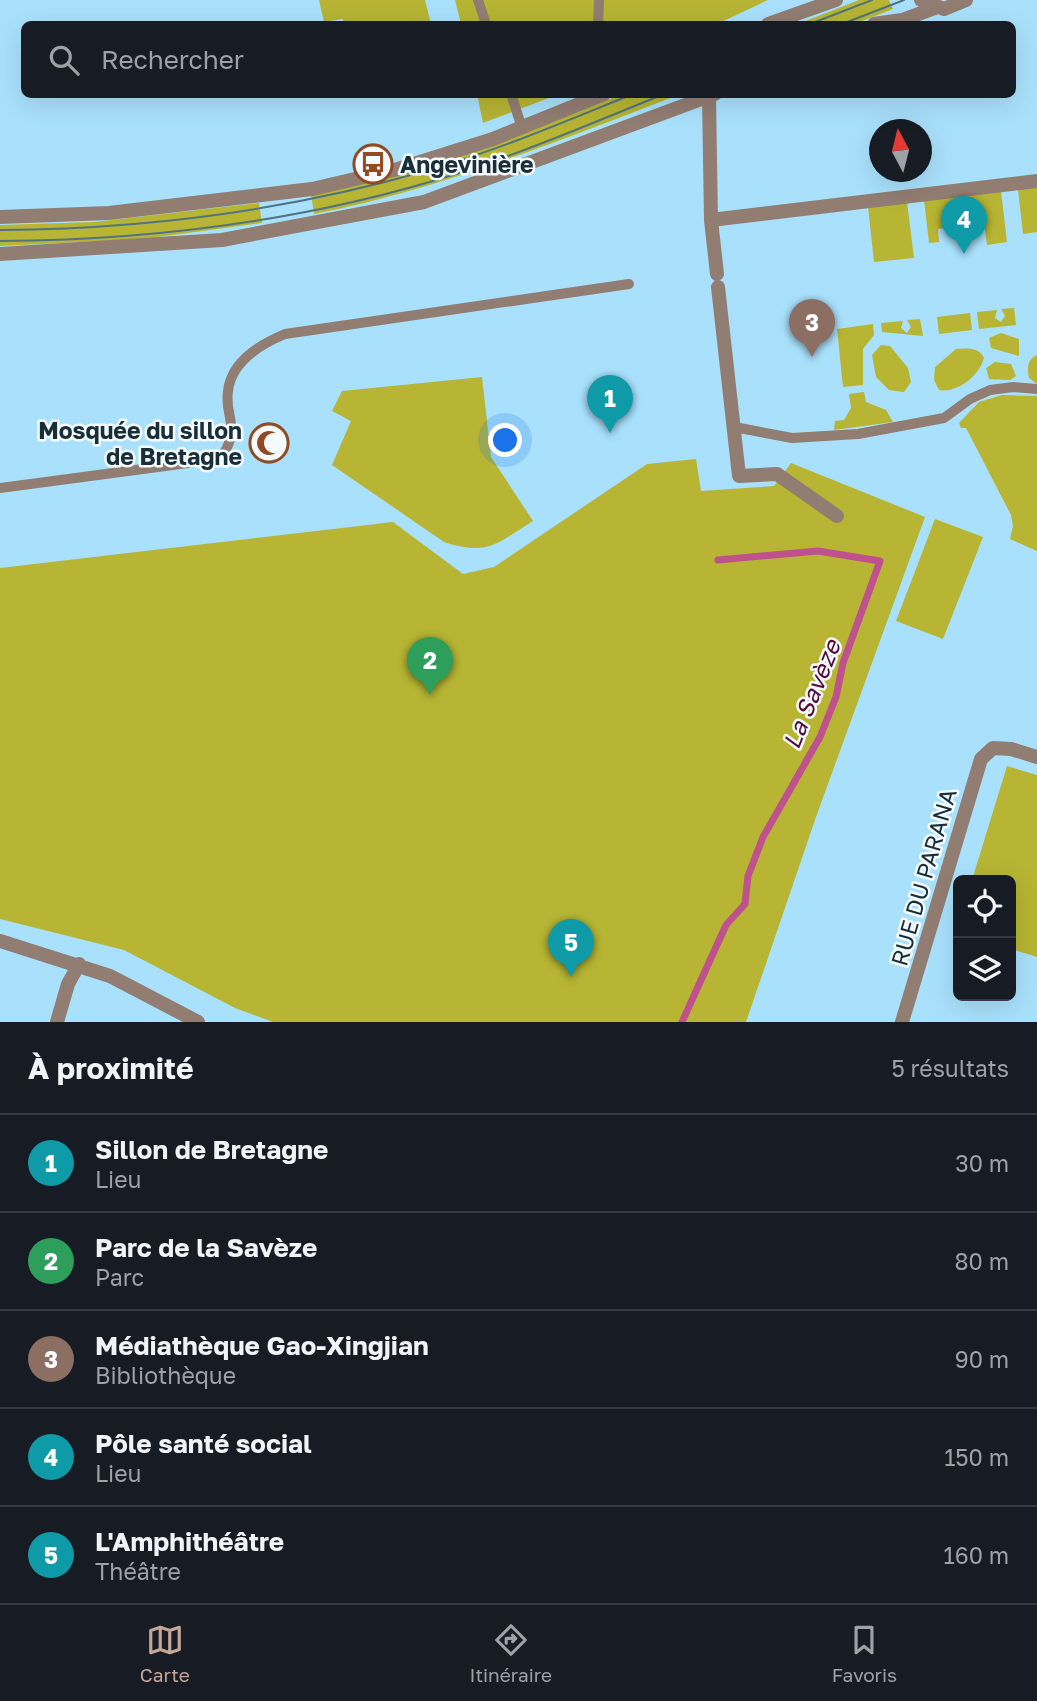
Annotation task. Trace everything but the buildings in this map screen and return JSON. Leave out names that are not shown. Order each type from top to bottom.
[{"type":"street","points":[[776,21],[836,0]]},
{"type":"street","points":[[895,21],[902,20],[928,4],[951,8],[966,0]]},
{"type":"street","points":[[0,217],[109,213],[312,188],[398,169],[522,128],[594,98]]},
{"type":"street","points":[[0,254],[222,240],[424,202],[605,132],[706,98]]},
{"type":"street","points":[[712,98],[711,220],[739,476],[777,474],[837,516]]},
{"type":"street","points":[[711,220],[1037,181]]},
{"type":"street","name":"RUE DU PARANA","points":[[902,1022],[925,954],[981,759],[993,748],[1011,748],[1037,757]]},
{"type":"street","points":[[0,942],[79,964],[110,976],[198,1022]]},
{"type":"street","points":[[57,1022],[68,984],[79,964]]},
{"type":"lane","points":[[478,0],[485,21]]},
{"type":"lane","points":[[598,21],[599,0]]},
{"type":"lane","points":[[512,98],[522,128]]},
{"type":"lane","points":[[0,488],[203,461],[223,455],[233,431],[227,391],[233,375],[254,351],[285,334],[629,284]]},
{"type":"lane","points":[[734,427],[792,438],[858,434],[944,418],[970,399],[990,390],[1013,387],[1037,389]]},
{"type":"shaded area","points":[[319,0],[425,0],[430,21],[342,19],[324,21]]},
{"type":"shaded area","points":[[455,0],[768,0],[723,21],[460,21]]},
{"type":"shaded area","points":[[859,0],[889,0],[893,9],[862,21],[806,21]]},
{"type":"shaded area","points":[[478,98],[549,98],[483,123]]},
{"type":"shaded area","points":[[612,98],[670,98],[453,177],[361,204],[314,214],[311,194],[515,136]]},
{"type":"shaded area","points":[[1037,187],[1037,232],[1023,234],[1018,189]]},
{"type":"shaded area","points":[[1001,191],[1007,242],[987,245],[984,223],[938,229],[939,242],[929,243],[924,200]]},
{"type":"shaded area","points":[[907,202],[914,258],[874,262],[868,207]]},
{"type":"shaded area","points":[[259,203],[262,223],[143,239],[0,246],[0,225],[94,222]]},
{"type":"shaded area","points":[[1014,308],[1016,325],[979,329],[977,312],[997,310],[995,318],[1001,322],[1005,316],[1001,309]]},
{"type":"shaded area","points":[[970,313],[972,330],[939,334],[937,317]]},
{"type":"shaded area","points":[[920,319],[923,336],[882,332],[881,323],[903,321],[901,328],[907,333],[911,327],[907,320]]},
{"type":"shaded area","points":[[873,324],[874,335],[863,349],[863,385],[843,387],[837,329]]},
{"type":"shaded area","points":[[1001,333],[1019,339],[1019,356],[991,348],[989,338]]},
{"type":"shaded area","points":[[881,345],[890,346],[908,368],[911,382],[904,392],[889,390],[876,377],[872,355]]},
{"type":"shaded area","points":[[956,349],[976,350],[984,358],[978,371],[967,382],[953,389],[939,390],[934,380],[935,367]]},
{"type":"shaded area","points":[[1037,355],[1037,384],[1029,378],[1028,365]]},
{"type":"shaded area","points":[[995,362],[1011,364],[1016,376],[1010,380],[989,379],[986,368]]},
{"type":"shaded area","points":[[482,377],[491,457],[533,521],[510,536],[482,548],[444,542],[332,465],[351,421],[332,411],[342,391]]},
{"type":"shaded area","points":[[864,392],[866,402],[886,410],[893,422],[834,430],[835,421],[844,420],[851,408],[849,394]]},
{"type":"shaded area","points":[[1002,395],[1037,396],[1037,551],[1010,539],[1013,526],[1011,515],[966,428],[961,428],[959,423],[979,402]]},
{"type":"shaded area","points":[[696,459],[701,491],[774,486],[791,463],[925,517],[816,817],[746,1022],[273,1022],[235,1008],[124,950],[0,919],[0,568],[393,522],[463,574],[494,567],[647,464]]},
{"type":"shaded area","points":[[935,519],[983,537],[943,639],[896,621]]},
{"type":"shaded area","points":[[1007,766],[1037,775],[1037,957],[1016,951],[1016,875],[974,875]]},
{"type":"waterway","name":"La Savèze","points":[[682,1022],[726,925],[745,904],[748,876],[763,837],[820,737],[836,697],[843,663],[880,561],[818,551],[718,560]]},
{"type":"tram line","points":[[818,21],[872,0]]},
{"type":"tram line","points":[[850,21],[904,0]]},
{"type":"tram line","points":[[0,230],[163,221],[217,215],[324,196],[455,162],[532,135],[623,98]]},
{"type":"tram line","points":[[0,241],[115,237],[173,231],[345,204],[456,174],[561,136],[654,98]]},
{"type":"place","name":"Angevinière","points":[[373,164]]},
{"type":"place","name":"Pôle santé social","points":[[964,254]]},
{"type":"place","name":"Médiathèque Gao-Xingjian","points":[[812,357]]},
{"type":"place","name":"Sillon de Bretagne","points":[[610,433]]},
{"type":"place","name":"Mosquée du sillon de Bretagne","points":[[269,443]]},
{"type":"place","name":"Parc de la Savèze","points":[[430,695]]},
{"type":"place","name":"L'Amphithéâtre","points":[[571,977]]}]
